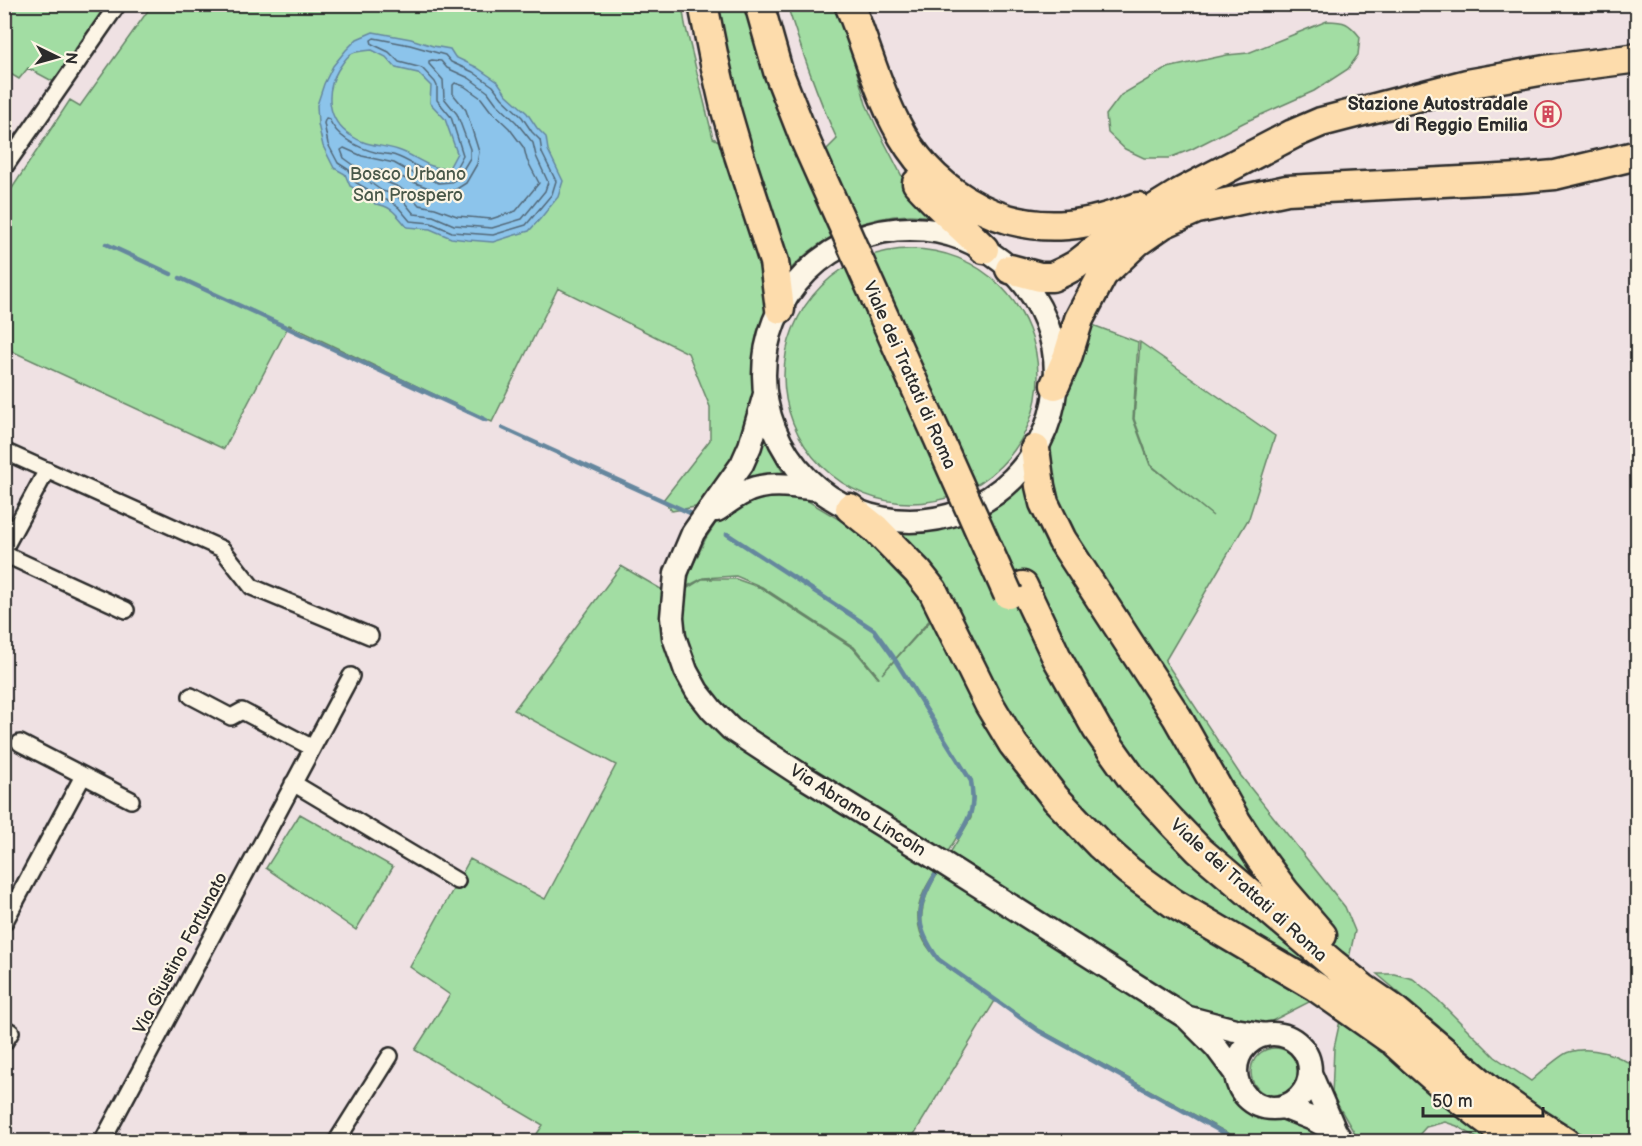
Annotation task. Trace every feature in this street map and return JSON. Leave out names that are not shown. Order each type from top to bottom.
[{"type":"highway","points":[[703,4],[725,107],[774,262],[780,309]]},
{"type":"highway","name":"Viale dei Trattati di Roma","points":[[759,4],[778,71],[813,136],[1016,590],[1097,729],[1119,761],[1144,792],[1199,850],[1333,964],[1392,1008],[1492,1092],[1566,1142]]},
{"type":"highway","name":"Viale dei Trattati di Roma","points":[[777,4],[797,70],[813,136]]},
{"type":"highway","points":[[848,4],[886,105],[906,142],[934,177],[970,203],[1011,220],[1031,224],[1069,225],[1109,218],[1180,193]]},
{"type":"highway","points":[[848,4],[875,103],[891,141],[915,181],[984,249]]},
{"type":"highway","points":[[1010,269],[1040,277],[1052,277],[1063,272],[1076,265],[1122,229],[1180,193],[1293,134],[1321,122],[1467,84],[1545,70],[1638,58]]},
{"type":"highway","points":[[1055,385],[1067,358],[1079,319],[1103,274],[1137,242],[1163,224],[1197,209],[1287,190],[1555,175],[1638,155]]},
{"type":"highway","points":[[1035,449],[1044,502],[1062,540],[1177,717],[1242,830],[1285,892],[1392,1008]]},
{"type":"highway","points":[[850,508],[882,535],[933,591],[989,704],[1013,744],[1056,799],[1100,845],[1129,871],[1173,903],[1316,987],[1390,1039]]},
{"type":"highway","name":"Viale dei Trattati di Roma","points":[[1016,590],[1033,650],[1060,702],[1110,778],[1165,841],[1456,1096],[1518,1142]]},
{"type":"street","points":[[4,168],[118,4]]},
{"type":"street","points":[[898,230],[928,230],[957,237],[984,249],[1010,269],[1030,294],[1046,322],[1054,353],[1055,385],[1049,418],[1035,449],[1007,484],[982,502],[954,514],[924,520],[901,521],[879,518],[833,500],[793,462],[783,447],[769,412],[765,394],[765,359],[773,325],[780,309],[796,284],[817,263],[841,246],[869,235],[898,230]]},
{"type":"street","name":"Via Abramo Lincoln","points":[[765,394],[750,446],[742,464],[693,533],[676,573],[672,617],[674,637],[686,671],[697,691],[731,729],[1186,1017],[1216,1047],[1236,1074],[1238,1084],[1244,1094],[1252,1102],[1261,1107],[1283,1107],[1313,1119],[1338,1136]]},
{"type":"street","points":[[4,451],[222,549],[252,586],[370,636]]},
{"type":"street","points":[[47,470],[4,552],[126,610]]},
{"type":"street","name":"Via Abramo Lincoln","points":[[706,517],[734,498],[759,487],[774,485],[819,489]]},
{"type":"street","name":"Via Giustino Fortunato","points":[[102,1142],[311,747],[351,676]]},
{"type":"street","points":[[191,696],[231,717],[242,711],[311,747]]},
{"type":"street","points":[[20,743],[131,800]]},
{"type":"street","points":[[4,923],[84,776]]},
{"type":"street","points":[[293,783],[457,881]]},
{"type":"street","name":"Via Abramo Lincoln","points":[[1186,1017],[1234,1030],[1266,1035],[1276,1034],[1293,1040],[1306,1055],[1310,1073],[1338,1136]]},
{"type":"street","points":[[4,1028],[11,1032],[4,1043]]},
{"type":"street","points":[[1236,1074],[1239,1056],[1244,1048],[1258,1037],[1266,1035]]},
{"type":"street","points":[[336,1142],[390,1056]]},
{"type":"street","points":[[1283,1107],[1302,1094],[1308,1084],[1310,1073]]},
{"type":"green space","points":[[5,4],[108,5],[54,82],[28,68],[19,79],[9,73],[5,78]]},
{"type":"green space","name":"Bosco Urbano San Prospero","points":[[152,5],[682,5],[713,138],[726,145],[759,240],[768,296],[755,348],[756,396],[752,428],[701,506],[672,511],[663,500],[710,440],[710,407],[688,353],[558,288],[492,422],[289,325],[224,449],[5,348],[5,199],[70,100],[80,106]]},
{"type":"green space","points":[[717,5],[751,5],[822,154],[837,139],[816,90],[787,5],[838,5],[866,104],[876,126],[907,186],[939,218],[914,215],[893,216],[860,224],[829,238],[789,271],[737,101]]},
{"type":"green space","points":[[1327,21],[1346,24],[1356,32],[1360,37],[1358,55],[1348,69],[1314,91],[1169,158],[1144,158],[1125,149],[1108,133],[1106,115],[1121,95],[1167,68],[1227,55],[1248,53]]},
{"type":"green space","points":[[911,249],[936,252],[960,259],[971,264],[1001,286],[1023,316],[1028,327],[1035,351],[1038,376],[1035,401],[1028,425],[1023,436],[1001,466],[971,488],[960,493],[936,500],[911,503],[886,500],[862,493],[851,488],[821,466],[799,436],[794,425],[787,401],[784,376],[787,351],[794,327],[799,316],[821,286],[851,264],[862,259],[886,252]]},
{"type":"green space","points":[[1082,321],[1138,342],[1133,419],[1150,465],[1213,516],[1151,465],[1134,419],[1140,342],[1275,436],[1249,518],[1165,661],[1241,776],[1345,907],[1355,931],[1349,958],[1317,998],[1272,1021],[1260,1024],[1222,1020],[1191,1006],[950,853],[971,818],[974,798],[972,780],[940,731],[970,781],[973,798],[970,816],[947,853],[760,738],[730,715],[715,699],[690,658],[683,617],[686,589],[702,579],[736,579],[761,588],[853,648],[878,678],[854,647],[762,587],[736,576],[703,578],[686,587],[690,572],[706,538],[716,523],[740,504],[763,494],[803,498],[872,539],[894,558],[934,615],[882,674],[935,616],[880,524],[914,526],[945,521],[982,507],[1014,483],[1028,468],[1048,434],[1060,386]]},
{"type":"green space","points":[[762,432],[787,479],[746,484],[743,480]]},
{"type":"green space","points":[[621,566],[666,592],[678,676],[937,869],[921,900],[918,924],[927,946],[943,964],[974,984],[940,959],[925,938],[922,927],[923,906],[938,873],[1183,1024],[1229,1077],[1230,1089],[1250,1113],[1263,1118],[1292,1120],[1307,1126],[1322,1139],[1318,1142],[1242,1141],[1040,1030],[996,999],[910,1141],[532,1141],[543,1125],[415,1050],[450,995],[410,967],[470,859],[545,899],[616,765],[514,710]]},
{"type":"green space","points":[[300,814],[393,867],[356,930],[266,868]]},
{"type":"green space","points":[[1377,974],[1394,974],[1413,979],[1433,995],[1495,1057],[1531,1081],[1561,1056],[1578,1050],[1605,1052],[1630,1063],[1637,1068],[1637,1141],[1594,1141],[1561,1122],[1515,1091]]},
{"type":"green space","points":[[1341,1016],[1496,1141],[1482,1141],[1457,1126],[1445,1122],[1426,1127],[1416,1141],[1359,1141],[1332,1095],[1334,1048]]},
{"type":"green space","points":[[1270,1048],[1280,1048],[1292,1055],[1299,1067],[1299,1077],[1292,1089],[1280,1096],[1270,1096],[1255,1085],[1251,1077],[1251,1067],[1262,1052]]},
{"type":"water","points":[[373,32],[450,49],[455,57],[476,67],[498,82],[506,94],[527,113],[546,137],[548,150],[563,181],[558,197],[529,231],[493,242],[451,238],[430,229],[407,227],[390,209],[375,204],[369,197],[350,186],[345,174],[334,168],[323,146],[317,105],[333,66],[357,39]],"holes":[[[372,50],[386,57],[396,68],[418,73],[431,86],[430,103],[445,119],[457,153],[449,168],[435,167],[404,152],[362,142],[342,129],[337,122],[330,105],[331,87],[345,60],[353,53]]]},
{"type":"waterway","points":[[106,244],[171,274]]},
{"type":"waterway","points":[[180,278],[486,420]]},
{"type":"waterway","points":[[503,428],[690,513]]},
{"type":"waterway","points":[[727,534],[874,630],[971,781],[973,797],[971,810],[958,837]]},
{"type":"waterway","points":[[935,875],[924,898],[920,917],[921,927],[938,959],[1039,1031],[1240,1142]]},
{"type":"place","name":"Stazione Autostradale di Reggio Emilia","points":[[1548,114]]}]
